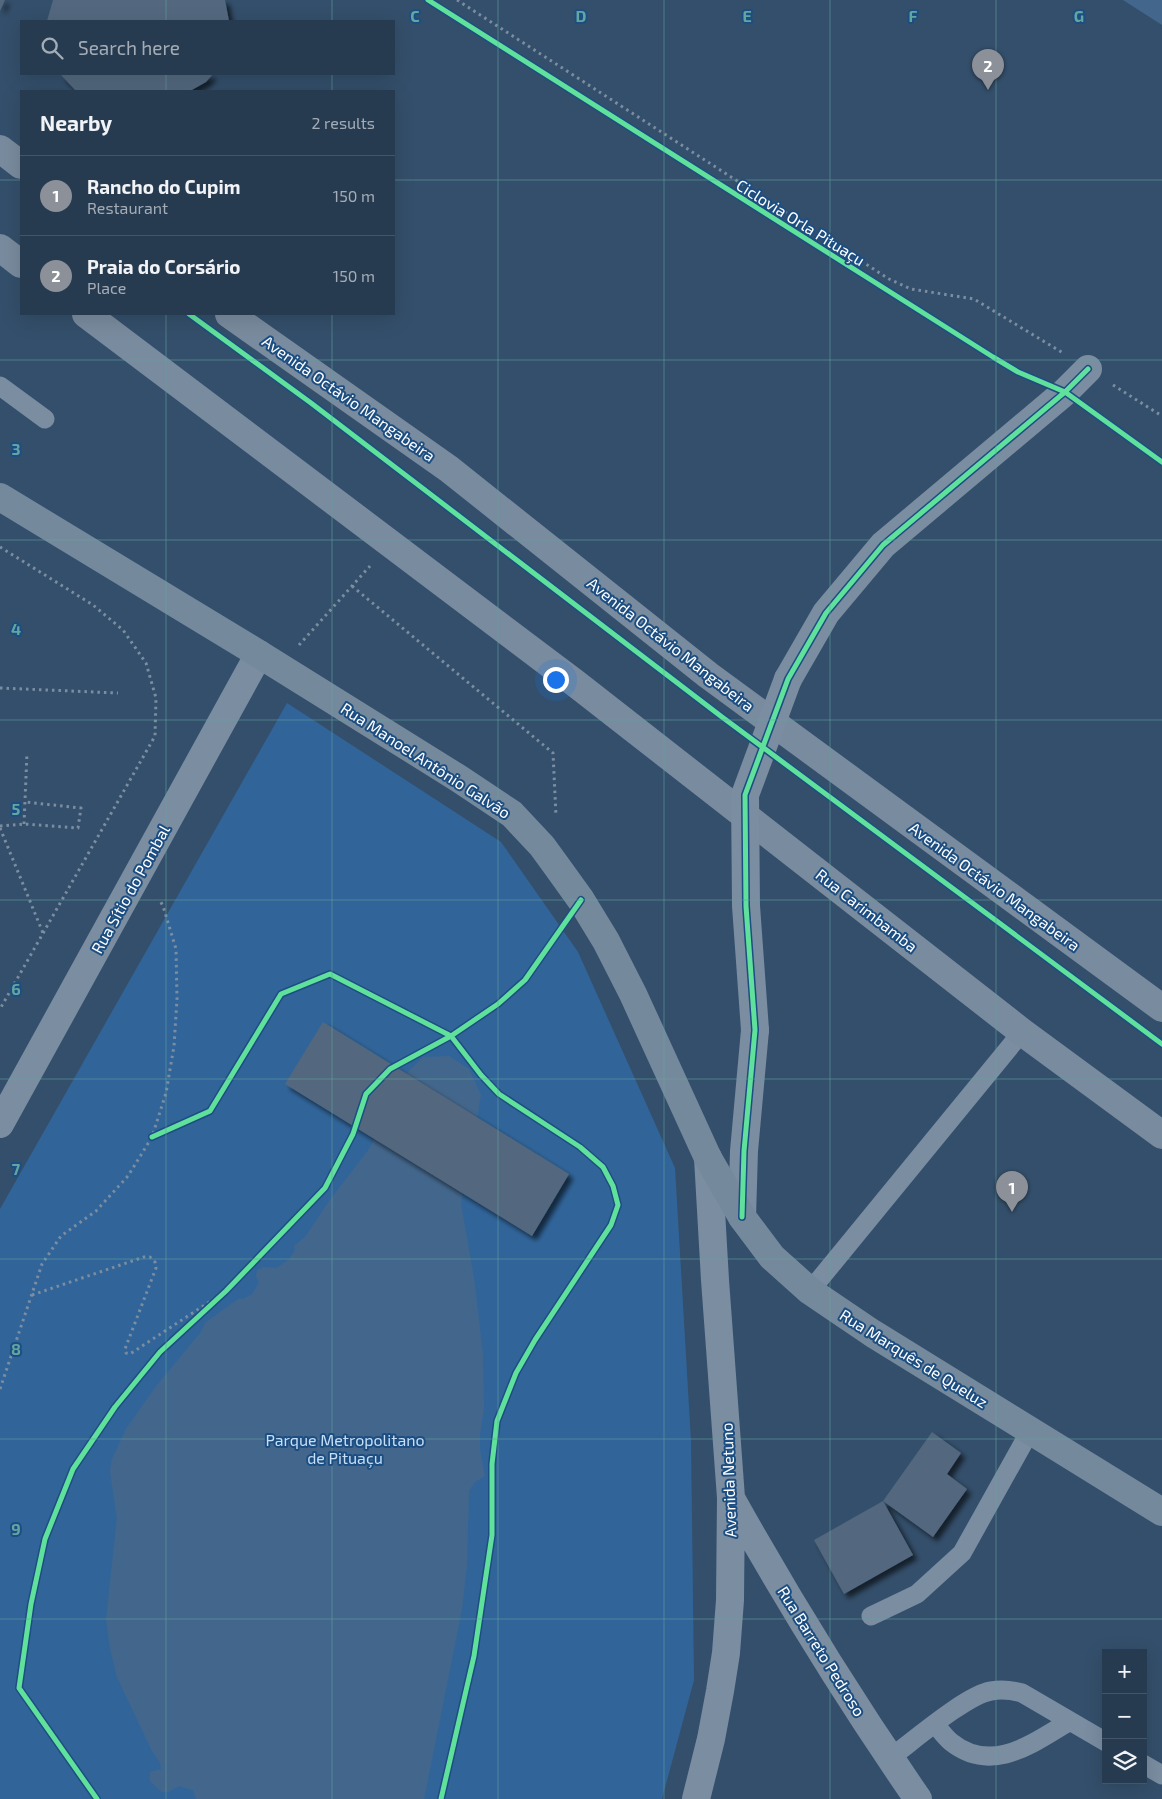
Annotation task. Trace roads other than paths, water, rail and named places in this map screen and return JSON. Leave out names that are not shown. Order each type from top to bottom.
[{"type":"main road","points":[[0,149],[20,164]]},
{"type":"main road","points":[[0,248],[20,263]]},
{"type":"main road","name":"Rua Carimbamba","points":[[87,315],[208,408],[391,543],[575,683],[1022,1032],[1162,1135]]},
{"type":"main road","name":"Avenida Octávio Mangabeira","points":[[230,315],[449,469],[708,675],[1162,1008]]},
{"type":"street","points":[[742,1217],[744,1151],[755,1030],[746,906],[746,795],[788,679],[826,613],[883,545],[1064,392],[1088,369]]},
{"type":"street","name":"Rua Manoel Antônio Galvão","points":[[0,498],[269,660],[458,778],[512,814],[542,846],[581,900],[606,941],[637,1002],[708,1158]]},
{"type":"street","name":"Rua Sítio do Pombal","points":[[0,1124],[141,868],[269,660]]},
{"type":"street","name":"Rua Marquês de Queluz","points":[[708,1158],[742,1217],[772,1258],[810,1291],[872,1333],[1162,1512]]},
{"type":"street","name":"Avenida Netuno","points":[[696,1799],[711,1739],[726,1654],[730,1600],[731,1498],[708,1158]]},
{"type":"street","name":"Rua Barreto Pedroso","points":[[731,1498],[767,1562],[855,1706],[918,1799]]},
{"type":"lane","points":[[0,386],[45,419]]},
{"type":"lane","points":[[810,1291],[1022,1032]]},
{"type":"lane","points":[[872,1616],[917,1594],[962,1553],[1030,1430]]},
{"type":"lane","points":[[890,1758],[970,1699],[989,1691],[1007,1689],[1022,1693],[1102,1740]]},
{"type":"lane","points":[[935,1724],[951,1742],[966,1751],[982,1757],[1002,1756],[1021,1749],[1070,1721]]},
{"type":"lane","points":[[1147,1766],[1162,1775]]},
{"type":"place","name":"Praia do Corsário","points":[[988,90]]},
{"type":"place","name":"Rancho do Cupim","points":[[1012,1212]]},
{"type":"park label","name":"Parque Metropolitano de Pituaçu","points":[[345,1448]]}]
